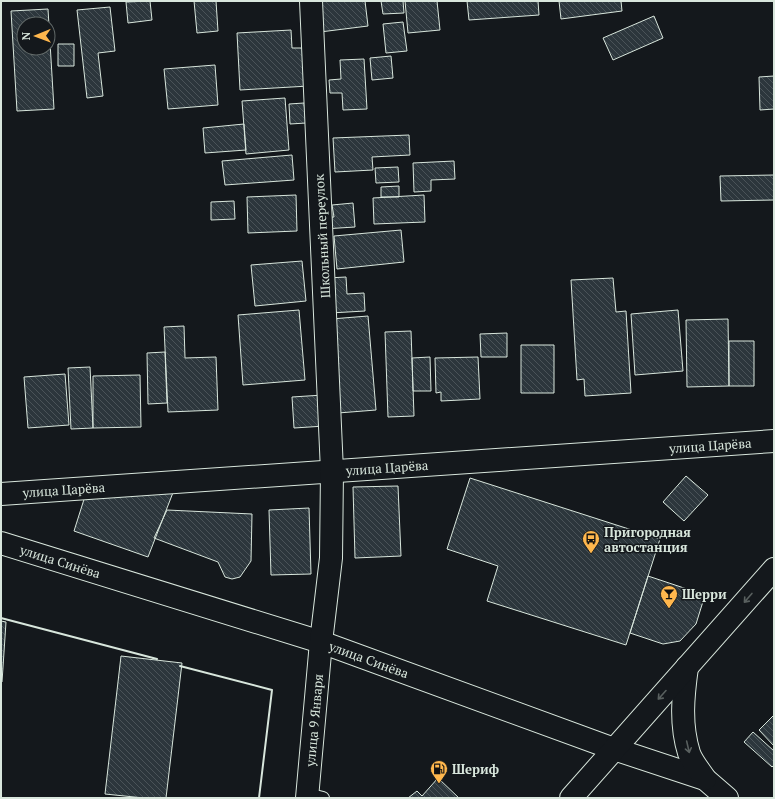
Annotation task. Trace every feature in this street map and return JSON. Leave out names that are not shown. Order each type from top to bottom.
[{"type":"street","name":"Школьный переулок","points":[[311,1],[332,471],[331,558],[321,642]]},
{"type":"street","name":"улица Царёва","points":[[1,494],[774,441]]},
{"type":"street","name":"улица Синёва","points":[[1,542],[321,642],[614,749],[705,779],[727,798]]},
{"type":"street","points":[[570,798],[774,568]]},
{"type":"street","name":"улица 9 Января","points":[[313,797],[321,642]]},
{"type":"street","points":[[687,666],[683,698],[683,726],[690,754],[705,779]]},
{"type":"building","points":[[150,1],[152,20],[128,23],[126,2]]},
{"type":"building","points":[[194,1],[216,1],[218,31],[197,33]]},
{"type":"building","points":[[316,1],[365,1],[368,26],[320,32]]},
{"type":"building","points":[[381,1],[403,1],[404,13],[383,14]]},
{"type":"building","points":[[405,1],[437,1],[440,30],[408,33]]},
{"type":"building","points":[[467,1],[538,1],[539,15],[469,20]]},
{"type":"building","points":[[559,1],[621,1],[622,11],[561,19]]},
{"type":"building","points":[[110,7],[115,51],[98,53],[103,96],[87,98],[77,10]]},
{"type":"building","points":[[48,9],[48,16],[16,16],[16,56],[51,56],[54,109],[17,111],[11,11]]},
{"type":"building","points":[[654,16],[663,38],[613,60],[603,38]]},
{"type":"building","points":[[403,22],[407,51],[386,53],[383,24]]},
{"type":"building","points":[[291,30],[292,48],[307,48],[309,86],[240,90],[237,33]]},
{"type":"building","points":[[58,44],[74,44],[74,66],[58,66]]},
{"type":"building","points":[[391,56],[393,78],[372,80],[370,58]]},
{"type":"building","points":[[364,59],[367,109],[343,110],[342,93],[330,93],[329,80],[341,79],[340,60]]},
{"type":"building","points":[[215,65],[218,105],[168,109],[164,69]]},
{"type":"building","points":[[774,76],[774,109],[760,110],[759,77]]},
{"type":"building","points":[[285,98],[289,150],[246,154],[242,101]]},
{"type":"building","points":[[304,103],[306,123],[290,124],[289,104]]},
{"type":"building","points":[[244,124],[246,150],[205,153],[203,128]]},
{"type":"building","points":[[409,135],[410,155],[372,157],[373,170],[335,172],[333,138]]},
{"type":"building","points":[[292,155],[294,180],[225,185],[222,161]]},
{"type":"building","points":[[454,161],[455,179],[431,180],[431,191],[414,192],[413,163]]},
{"type":"building","points":[[398,167],[399,182],[376,183],[375,168]]},
{"type":"building","points":[[774,175],[774,200],[721,201],[720,176]]},
{"type":"building","points":[[399,186],[399,197],[381,197],[381,187]]},
{"type":"building","points":[[296,195],[297,231],[248,233],[247,197]]},
{"type":"building","points":[[424,195],[425,222],[374,224],[373,198]]},
{"type":"building","points":[[234,201],[235,219],[211,220],[211,202]]},
{"type":"building","points":[[353,203],[355,227],[323,229],[322,218],[334,217],[332,205]]},
{"type":"building","points":[[401,230],[404,262],[337,269],[334,236]]},
{"type":"building","points":[[302,261],[306,301],[255,306],[251,265]]},
{"type":"building","points":[[346,277],[347,294],[364,293],[365,311],[330,313],[327,278]]},
{"type":"building","points":[[613,278],[616,312],[626,311],[631,393],[585,396],[584,379],[577,380],[571,280]]},
{"type":"building","points":[[299,310],[305,380],[243,385],[238,315]]},
{"type":"building","points":[[678,310],[683,371],[635,375],[631,314]]},
{"type":"building","points":[[368,316],[376,410],[338,413],[331,319]]},
{"type":"building","points":[[728,319],[729,386],[687,387],[686,320]]},
{"type":"building","points":[[184,326],[185,358],[216,357],[218,410],[168,412],[164,327]]},
{"type":"building","points":[[411,331],[414,416],[388,417],[385,332]]},
{"type":"building","points":[[507,333],[507,357],[481,357],[480,334]]},
{"type":"building","points":[[729,341],[754,341],[754,386],[729,386]]},
{"type":"building","points":[[521,345],[554,345],[554,393],[521,393]]},
{"type":"building","points":[[165,352],[167,403],[148,404],[147,353]]},
{"type":"building","points":[[430,357],[431,391],[413,391],[412,358]]},
{"type":"building","points":[[478,357],[480,399],[441,401],[441,392],[436,393],[435,358]]},
{"type":"building","points":[[90,367],[93,428],[71,429],[68,368]]},
{"type":"building","points":[[65,374],[69,425],[28,428],[24,377]]},
{"type":"building","points":[[140,375],[141,427],[93,428],[93,376]]},
{"type":"building","points":[[323,395],[325,426],[294,428],[292,397]]},
{"type":"building","points":[[686,476],[708,495],[684,521],[663,502]]},
{"type":"building","points":[[470,478],[660,539],[626,645],[487,601],[498,566],[447,549]]},
{"type":"building","points":[[398,486],[401,556],[355,558],[353,487]]},
{"type":"building","points":[[174,490],[148,557],[74,531],[86,493]]},
{"type":"building","points":[[309,508],[311,574],[271,575],[269,510]]},
{"type":"building","points":[[167,510],[252,514],[251,561],[240,577],[232,579],[225,577],[218,562],[154,538]]},
{"type":"building","name":"Шерри","points":[[648,576],[705,595],[696,624],[680,641],[663,644],[630,633]]},
{"type":"building","points":[[1,621],[6,622],[2,682],[1,682]]},
{"type":"building","points":[[121,656],[182,663],[166,798],[144,798],[105,794]]},
{"type":"building","points":[[774,715],[774,746],[759,730]]},
{"type":"building","points":[[753,732],[774,751],[774,765],[772,767],[744,742]]},
{"type":"building","name":"Шериф","points":[[438,778],[459,798],[408,798],[417,791],[422,796]]},
{"type":"wall","points":[[1,618],[157,659]]},
{"type":"wall","points":[[180,666],[272,690],[259,798]]},
{"type":"place","name":"Пригородная автостанция","points":[[591,554]]},
{"type":"place","name":"Шерри","points":[[669,609]]},
{"type":"place","name":"Шериф","points":[[439,784]]}]
